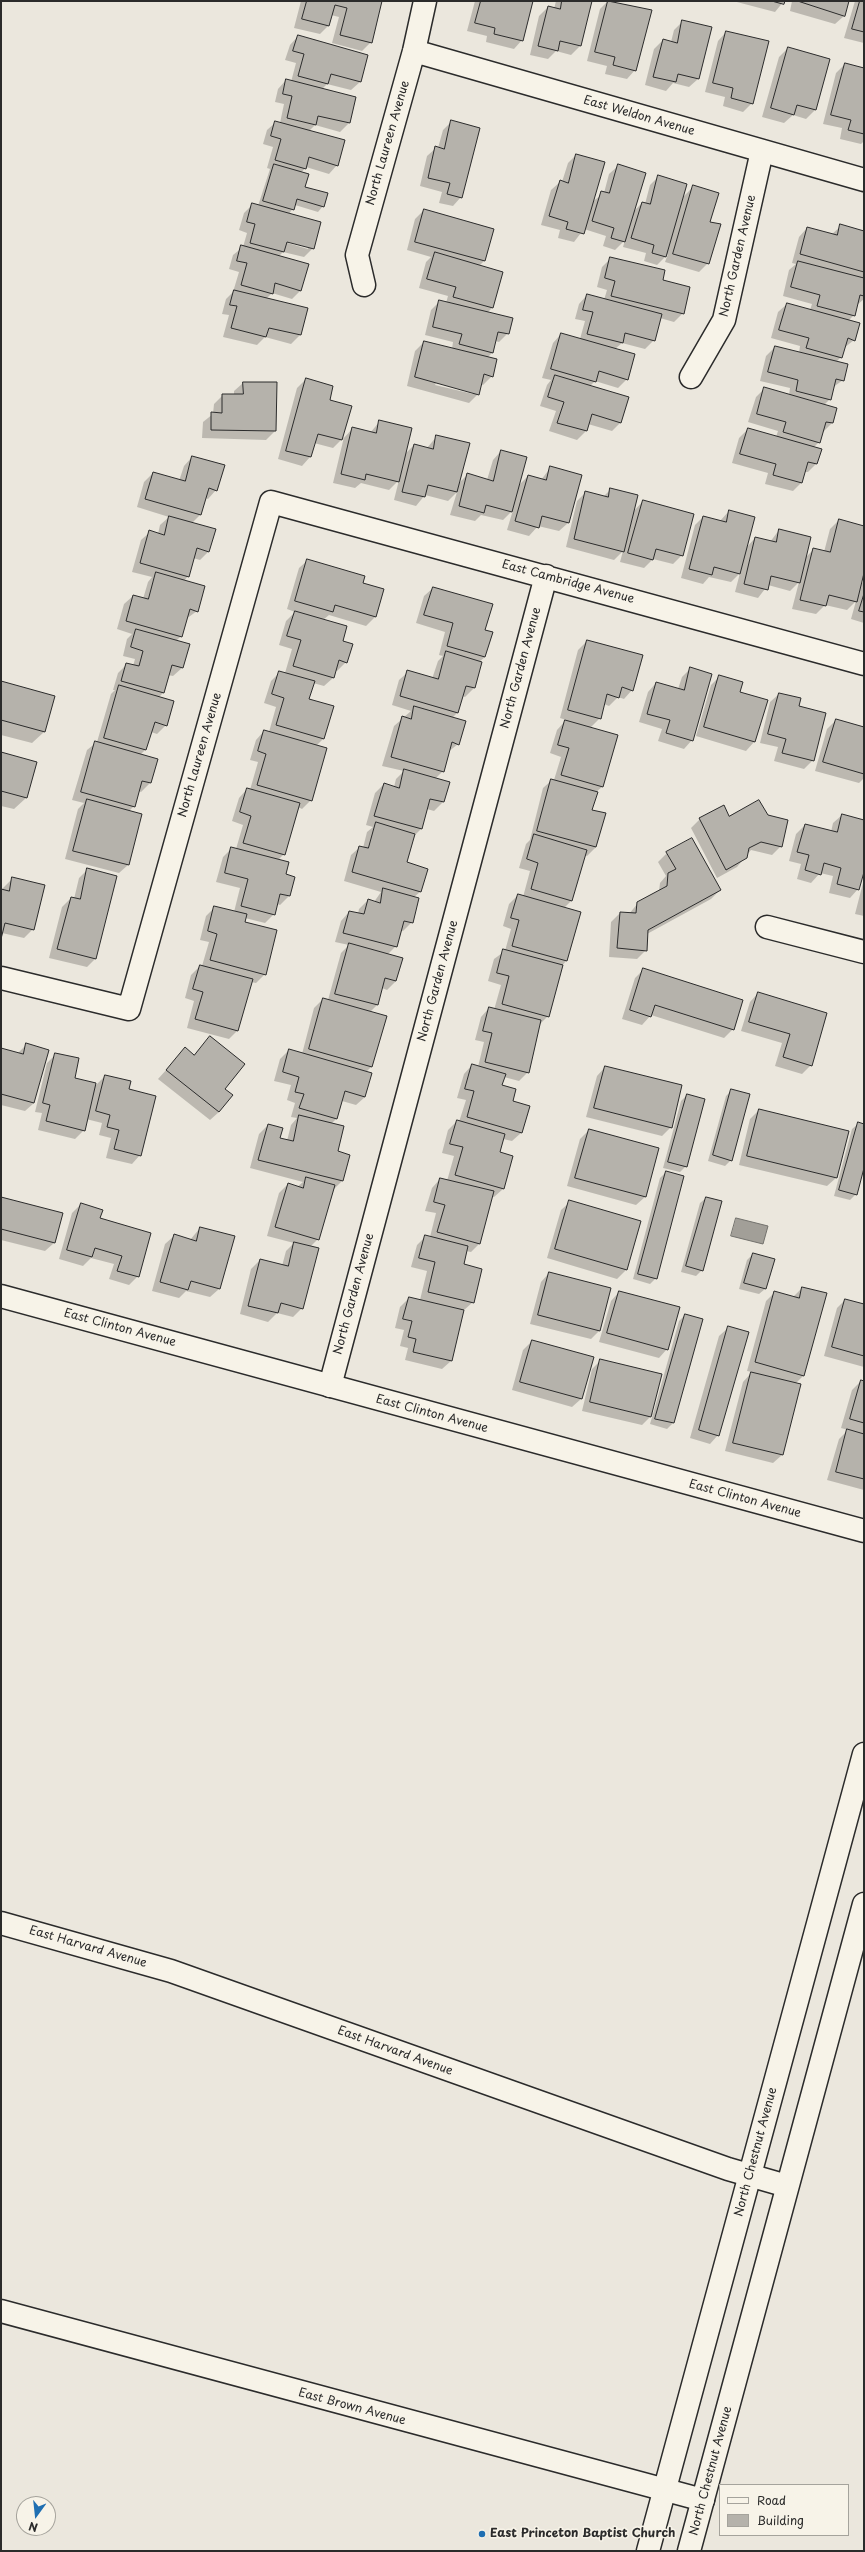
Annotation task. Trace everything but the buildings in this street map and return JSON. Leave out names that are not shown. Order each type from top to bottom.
[{"type":"street","name":"North Laureen Avenue","points":[[364,285],[357,255],[414,51],[425,1]]},
{"type":"street","name":"East Weldon Avenue","points":[[414,51],[864,180]]},
{"type":"street","name":"North Garden Avenue","points":[[691,378],[724,320],[762,151]]},
{"type":"street","name":"North Laureen Avenue","points":[[1,978],[129,1009],[271,502]]},
{"type":"street","name":"East Cambridge Avenue","points":[[271,502],[864,664]]},
{"type":"street","name":"North Garden Avenue","points":[[330,1386],[546,576]]},
{"type":"street","points":[[767,927],[864,952]]},
{"type":"street","name":"East Clinton Avenue","points":[[1,1296],[864,1531]]},
{"type":"street","name":"North Chestnut Avenue","points":[[648,2551],[864,1754]]},
{"type":"street","name":"North Chestnut Avenue","points":[[689,2551],[864,1904]]},
{"type":"street","name":"East Harvard Avenue","points":[[1,1922],[171,1971],[750,2176],[787,2186]]},
{"type":"street","name":"East Brown Avenue","points":[[1,2311],[703,2500]]},
{"type":"shaded area","points":[[736,1218],[768,1226],[763,1244],[731,1236]]},
{"type":"place","name":"East Princeton Baptist Church","points":[[482,2534]]}]
